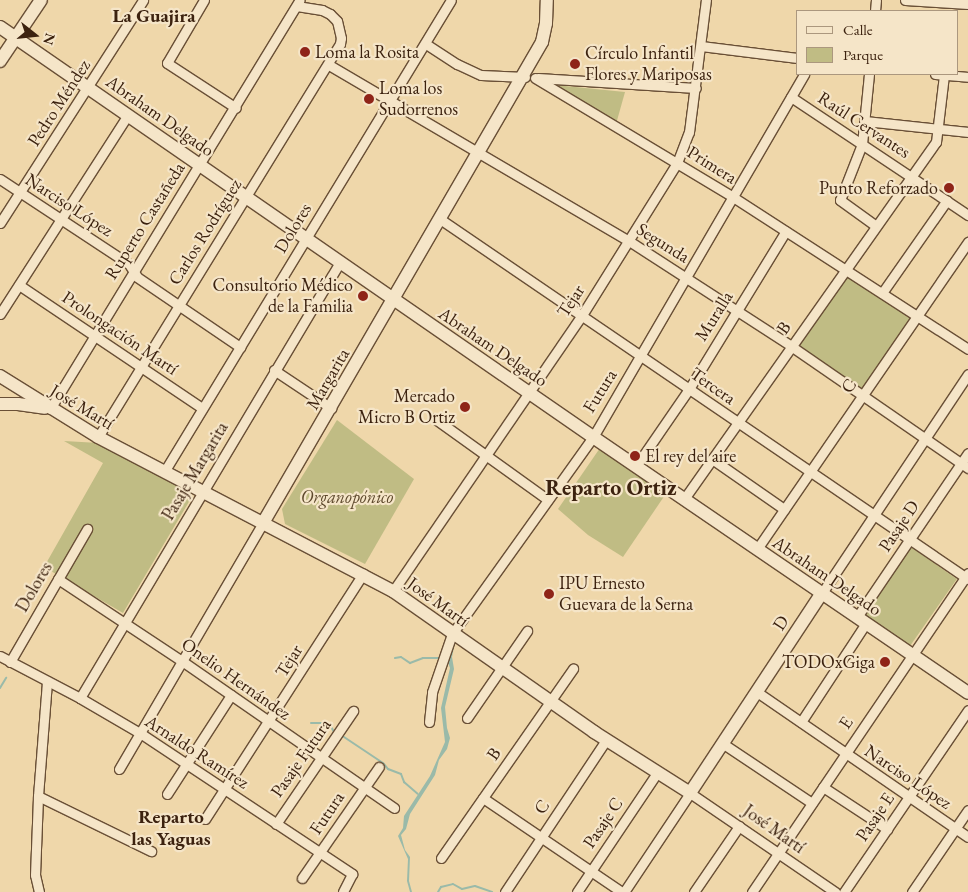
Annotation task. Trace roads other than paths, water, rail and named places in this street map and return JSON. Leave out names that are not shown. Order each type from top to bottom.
[{"type":"street","points":[[0,61],[41,0]]},
{"type":"street","name":"Pedro Méndez","points":[[0,223],[143,0]]},
{"type":"street","points":[[204,0],[167,63],[236,108]]},
{"type":"street","name":"Dolores","points":[[164,472],[451,0]]},
{"type":"street","name":"Margarita","points":[[119,769],[394,300],[477,153],[529,77],[545,36],[547,0]]},
{"type":"street","name":"Tejar","points":[[393,591],[582,315],[630,241],[677,162],[689,132],[706,0]]},
{"type":"street","points":[[905,0],[968,4]]},
{"type":"street","name":"Carlos Rodríguez","points":[[98,437],[340,44],[341,38],[338,21],[322,10],[299,3]]},
{"type":"street","name":"Ruperto Castañeda","points":[[50,409],[299,3]]},
{"type":"street","name":"Abraham Delgado","points":[[0,27],[593,437],[968,693]]},
{"type":"street","name":"Primera","points":[[426,44],[458,64],[481,74],[529,77],[677,162],[968,349]]},
{"type":"street","points":[[701,46],[796,58]]},
{"type":"street","name":"Segunda","points":[[329,64],[477,153],[630,241],[791,346],[964,466]]},
{"type":"street","name":"Futura","points":[[429,722],[432,692],[452,634],[593,437],[596,427],[641,355],[803,75]]},
{"type":"street","points":[[869,75],[862,144],[840,200],[876,226]]},
{"type":"street","name":"B","points":[[684,499],[936,142],[939,75]]},
{"type":"street","points":[[949,75],[968,77]]},
{"type":"street","points":[[529,77],[696,88]]},
{"type":"street","name":"Raúl Cervantes","points":[[791,97],[968,215]]},
{"type":"street","points":[[0,314],[128,115]]},
{"type":"street","points":[[865,121],[968,132]]},
{"type":"street","name":"Narciso López","points":[[0,179],[129,264],[137,277],[240,347]]},
{"type":"street","points":[[882,293],[947,200]]},
{"type":"street","name":"Tercera","points":[[440,219],[910,540],[967,576]]},
{"type":"street","name":"Muralla","points":[[636,466],[689,389],[786,232]]},
{"type":"street","name":"C","points":[[757,549],[968,242]]},
{"type":"street","name":"Pasaje Margarita","points":[[80,698],[340,262]]},
{"type":"street","name":"Prolongación Martí","points":[[19,285],[202,408]]},
{"type":"street","points":[[274,370],[331,408]]},
{"type":"street","name":"D","points":[[623,892],[968,374]]},
{"type":"street","name":"José Martí","points":[[0,376],[50,409],[98,437],[364,574],[393,591],[550,702],[690,793],[835,892]]},
{"type":"street","points":[[0,404],[18,404],[50,409]]},
{"type":"street","points":[[434,418],[548,500]]},
{"type":"street","name":"Pasaje D","points":[[801,722],[910,540],[964,466],[968,453]]},
{"type":"street","points":[[712,459],[784,509]]},
{"type":"street","name":"Dolores","points":[[10,662],[87,530]]},
{"type":"street","name":"Tejar","points":[[205,819],[270,722],[364,574]]},
{"type":"street","name":"E","points":[[752,892],[967,576]]},
{"type":"street","name":"Onelio Hernández","points":[[58,579],[182,661],[394,808]]},
{"type":"street","points":[[467,718],[527,631]]},
{"type":"street","name":"Arnaldo Ramírez","points":[[0,656],[80,698],[140,733],[352,874],[343,892]]},
{"type":"street","name":"B","points":[[441,858],[573,669]]},
{"type":"street","points":[[39,892],[35,875],[38,796],[47,681]]},
{"type":"street","name":"Narciso López","points":[[756,692],[968,837]]},
{"type":"street","points":[[166,794],[231,695]]},
{"type":"street","name":"Pasaje E","points":[[844,892],[968,710]]},
{"type":"street","name":"Pasaje Futura","points":[[276,824],[353,711]]},
{"type":"street","name":"C","points":[[505,892],[606,740]]},
{"type":"street","points":[[722,743],[812,804]]},
{"type":"street","name":"Futura","points":[[302,878],[379,767]]},
{"type":"street","name":"Pasaje C","points":[[577,892],[657,773]]},
{"type":"street","points":[[823,787],[887,829]]},
{"type":"street","points":[[38,796],[151,851]]},
{"type":"street","points":[[483,798],[623,892]]},
{"type":"street","points":[[912,892],[968,810]]},
{"type":"street","points":[[694,892],[739,826]]},
{"type":"waterway","points":[[395,658],[401,657],[410,663],[423,658],[440,658]]},
{"type":"waterway","points":[[0,688],[6,678]]},
{"type":"waterway","points":[[311,723],[329,723],[334,732]]},
{"type":"waterway","points":[[341,735],[383,763],[388,769],[401,774],[404,782],[418,794]]},
{"type":"waterway","points":[[438,892],[441,887],[453,884],[462,889],[475,886],[492,892]]},
{"type":"place","name":"Loma la Rosita","points":[[305,52]]},
{"type":"place","name":"Círculo Infantil Flores y Mariposas","points":[[575,64]]},
{"type":"place","name":"Loma los Sudorrenos","points":[[369,99]]},
{"type":"place","name":"Punto Reforzado","points":[[949,188]]},
{"type":"place","name":"Consultorio Médico de la Familia","points":[[363,296]]},
{"type":"place","name":"Mercado Micro B Ortiz","points":[[465,407]]},
{"type":"place","name":"El rey del aire","points":[[635,456]]},
{"type":"place","name":"IPU Ernesto Guevara de la Serna","points":[[549,594]]},
{"type":"place","name":"TODOxGiga","points":[[885,662]]},
{"type":"district","name":"La Guajira","points":[[154,16]]},
{"type":"district","name":"Reparto Ortiz","points":[[611,488]]},
{"type":"district","name":"Reparto las Yaguas","points":[[171,828]]},
{"type":"park label","name":"Organopónico","points":[[347,497]]}]
